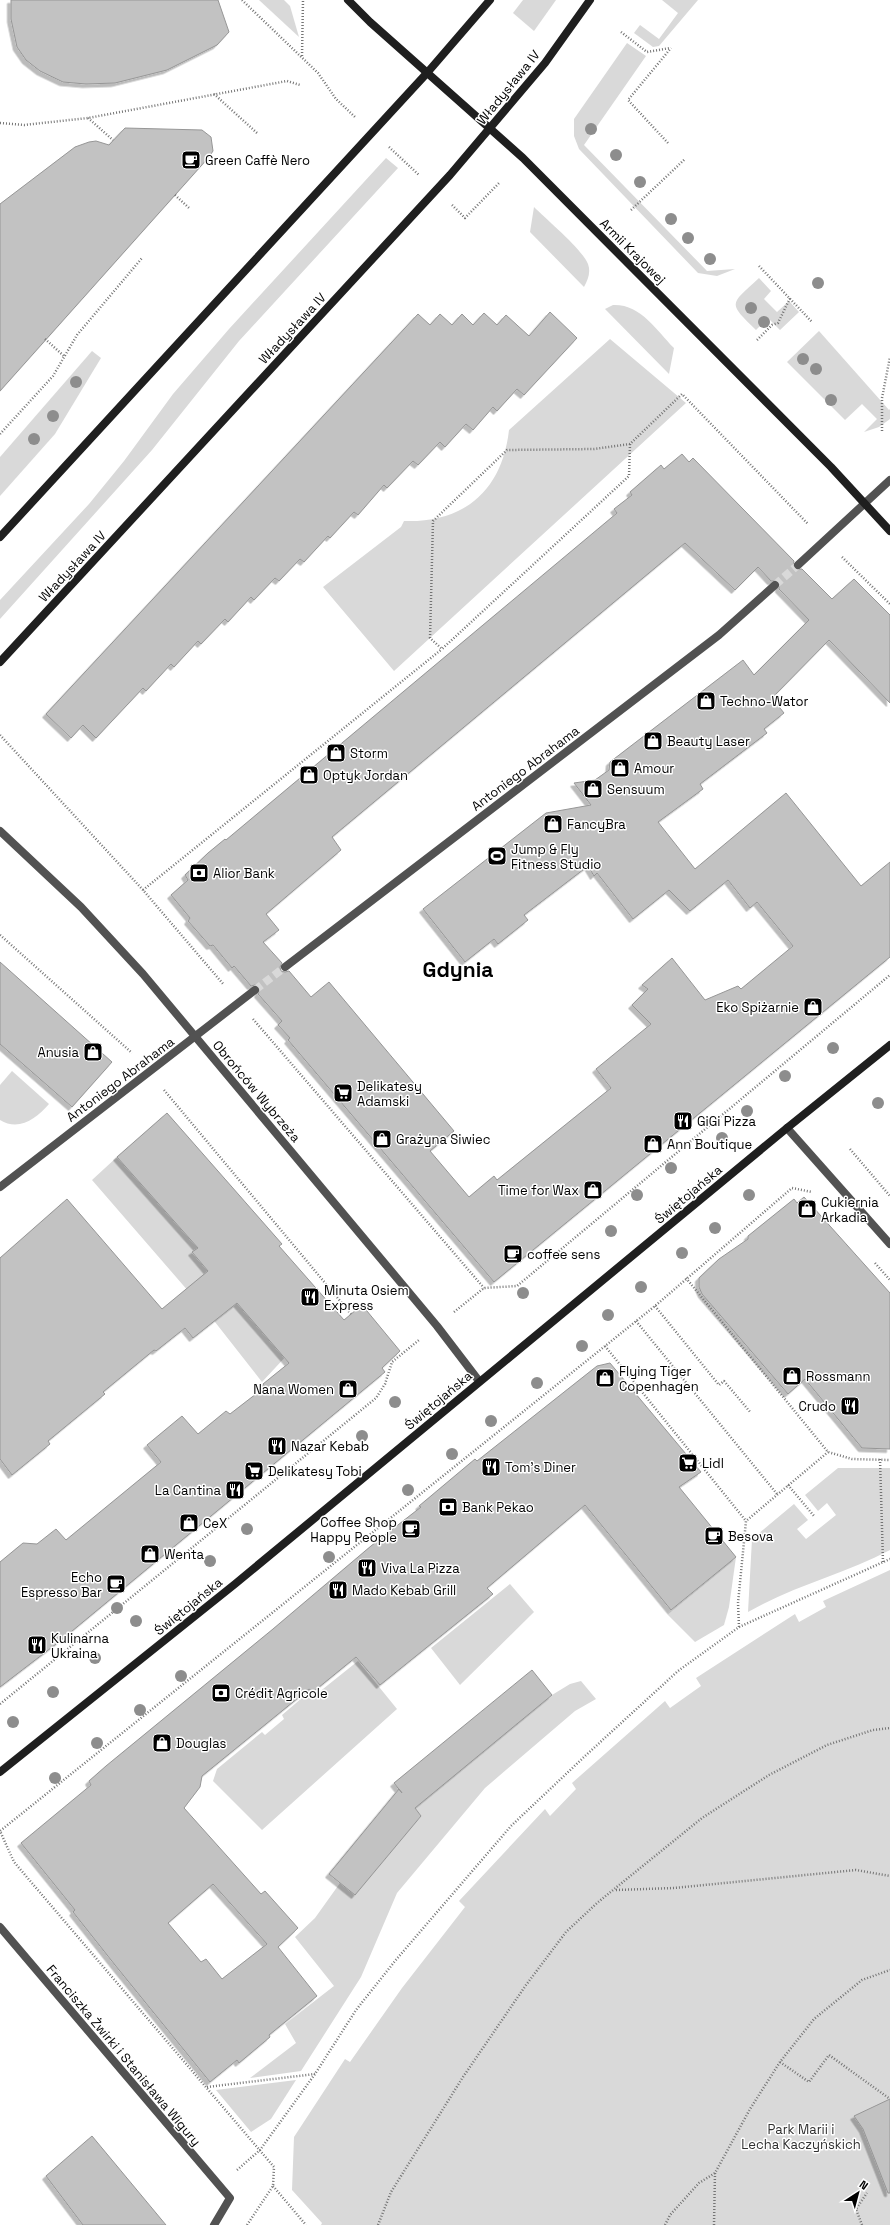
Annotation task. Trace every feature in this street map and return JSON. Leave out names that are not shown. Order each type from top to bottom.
[{"type":"street","name":"Armii Krajowej","points":[[348,0],[427,73],[523,158],[832,467],[890,531]]},
{"type":"street","points":[[0,537],[427,73],[490,0]]},
{"type":"street","name":"Władysława IV","points":[[0,662],[436,190],[545,63],[590,0]]},
{"type":"street","points":[[798,565],[890,480]]},
{"type":"street","name":"Antoniego Abrahama","points":[[285,967],[719,635],[775,585]]},
{"type":"street","name":"Obrońców Wybrzeża","points":[[0,831],[81,907],[143,974],[432,1320],[479,1382]]},
{"type":"street","name":"Antoniego Abrahama","points":[[0,1187],[19,1170],[196,1037],[238,1002],[255,990]]},
{"type":"street","name":"Świętojańska","points":[[0,1772],[235,1584],[787,1128],[890,1045]]},
{"type":"street","points":[[787,1128],[890,1244]]},
{"type":"street","name":"Franciszka Żwirki i Stanisława Wigury","points":[[0,1927],[230,2198],[214,2225]]},
{"type":"path","points":[[242,0],[318,72],[336,99],[465,218],[500,182]]},
{"type":"path","points":[[302,57],[304,0]]},
{"type":"path","points":[[621,32],[647,52],[671,48],[628,100],[668,143]]},
{"type":"path","points":[[0,123],[24,125],[88,118],[287,81],[300,85]]},
{"type":"path","points":[[214,94],[257,133]]},
{"type":"path","points":[[88,118],[113,140]]},
{"type":"path","points":[[631,210],[685,159]]},
{"type":"path","points":[[175,196],[189,208]]},
{"type":"path","points":[[0,434],[53,376],[77,335],[142,258]]},
{"type":"path","points":[[759,266],[812,322]]},
{"type":"path","points":[[757,340],[772,325],[778,322],[790,298]]},
{"type":"path","points":[[45,339],[65,357]]},
{"type":"path","points":[[882,431],[882,398],[890,357]]},
{"type":"path","points":[[442,649],[430,638],[433,521],[507,450],[594,449],[630,444],[682,394],[824,540],[890,604]]},
{"type":"path","points":[[143,890],[442,649],[630,476],[630,444]]},
{"type":"path","points":[[0,735],[143,890],[484,1288]]},
{"type":"path","points":[[0,935],[132,1053]]},
{"type":"path","points":[[454,1312],[484,1288],[517,1286],[890,975]]},
{"type":"path","points":[[164,1090],[351,1314]]},
{"type":"path","points":[[850,1149],[890,1196]]},
{"type":"path","points":[[247,2225],[273,2186],[274,2167],[14,1862],[0,1831],[655,1306],[792,1188],[813,1193]]},
{"type":"path","points":[[686,1278],[828,1452],[852,1459],[890,1460]]},
{"type":"path","points":[[655,1306],[719,1385],[724,1380],[752,1413]]},
{"type":"path","points":[[636,1321],[777,1494]]},
{"type":"path","points":[[0,1704],[376,1398],[385,1384],[392,1362],[423,1337]]},
{"type":"path","points":[[605,1346],[746,1521]]},
{"type":"path","points":[[739,1627],[738,1603],[746,1521],[828,1452]]},
{"type":"path","points":[[880,1459],[883,1562]]},
{"type":"path","points":[[788,1485],[814,1516]]},
{"type":"path","points":[[219,2185],[260,2150],[316,2074],[356,2010],[511,1826],[678,1671],[739,1627],[890,1559]]},
{"type":"path","points":[[378,2225],[391,2192],[463,2077],[526,1985],[566,1932],[597,1903],[615,1890],[702,1818],[769,1775],[827,1745],[873,1730],[890,1728]]},
{"type":"path","points":[[615,1890],[674,1888],[856,1870],[890,1876]]},
{"type":"path","points":[[714,2225],[715,2173],[750,2109],[780,2062],[814,2019],[862,1980],[890,1970]]},
{"type":"path","points":[[780,2062],[809,2082],[829,2055],[890,2099]]},
{"type":"path","points":[[207,2087],[316,2074]]},
{"type":"path","points":[[665,2225],[670,2215],[698,2183],[715,2173]]},
{"type":"path","points":[[273,2186],[306,2225]]},
{"type":"path","points":[[862,2225],[856,2209],[867,2193]]},
{"type":"green space","points":[[259,0],[284,0],[290,6],[299,37]]},
{"type":"green space","points":[[523,0],[556,0],[534,31],[513,13]]},
{"type":"green space","points":[[662,0],[698,0],[659,46],[653,47],[634,33],[640,25],[659,39],[678,13]]},
{"type":"green space","points":[[627,43],[646,56],[584,145],[707,271],[735,269],[717,276],[698,273],[579,149],[574,136],[574,119]]},
{"type":"green space","points":[[386,158],[398,168],[239,341],[152,450],[0,619],[0,600],[89,504],[124,461],[173,394],[229,329]]},
{"type":"green space","points":[[534,207],[572,243],[588,264],[588,279],[584,287],[530,232]]},
{"type":"green space","points":[[759,278],[771,291],[764,299],[777,312],[789,301],[799,312],[780,330],[768,318],[756,330],[740,314],[737,308],[736,304],[738,299]]},
{"type":"green space","points":[[613,305],[623,306],[640,313],[674,348],[669,374],[605,309]]},
{"type":"green space","points":[[819,331],[889,410],[890,409],[890,419],[879,427],[864,432],[877,419],[862,404],[845,420],[787,362]]},
{"type":"green space","points":[[610,339],[686,403],[394,671],[323,587],[401,527],[404,521],[425,520],[445,516],[462,509],[476,499],[489,486],[498,470],[505,452],[509,430]]},
{"type":"green space","points":[[92,351],[101,358],[55,434],[0,496],[0,457]]},
{"type":"green space","points":[[12,1071],[49,1104],[39,1114],[27,1122],[14,1125],[0,1120],[0,1085]]},
{"type":"green space","points":[[117,1157],[198,1248],[192,1253],[275,1346],[289,1353],[262,1382],[215,1322],[92,1180]]},
{"type":"green space","points":[[838,1468],[890,1468],[890,1550],[855,1566],[801,1587],[748,1612],[752,1539],[794,1504],[808,1520],[797,1529],[806,1539],[836,1515],[827,1503],[818,1511],[805,1495]]},
{"type":"green space","points":[[736,1557],[729,1607],[724,1625],[695,1642],[667,1614]]},
{"type":"green space","name":"Park Marii i Lecha Kaczyńskich","points":[[890,1570],[890,2225],[321,2225],[322,2223],[292,2190],[294,2137],[345,2059],[350,2062],[402,1988],[465,1907],[459,1901],[545,1809],[550,1816],[576,1789],[572,1783],[665,1701],[670,1708],[701,1686],[696,1678],[795,1614],[799,1622],[826,1607],[823,1601]]},
{"type":"green space","points":[[510,1584],[534,1612],[460,1685],[431,1648]]},
{"type":"green space","points":[[358,1661],[397,1709],[262,1830],[213,1781],[217,1769],[262,1732],[265,1735],[284,1719],[282,1715],[309,1692],[313,1697]]},
{"type":"green space","points":[[581,1681],[596,1699],[575,1711],[485,1788],[397,1893],[361,1977],[301,2071],[250,2078],[296,2043],[285,2024],[334,1986],[295,1937],[315,1918],[340,1883],[355,1895],[421,1816],[415,1808],[552,1695],[570,1684]]},
{"type":"green space","points":[[296,2080],[271,2119],[251,2132],[216,2090]]},
{"type":"building","points":[[11,0],[218,0],[229,32],[217,45],[167,70],[115,83],[86,84],[63,82],[40,71],[26,60],[17,47],[11,19]]},
{"type":"building","points":[[125,128],[202,130],[211,137],[213,151],[0,391],[0,204],[75,147],[96,141],[109,145]]},
{"type":"building","points":[[550,312],[577,338],[524,395],[517,389],[497,411],[493,407],[473,430],[466,424],[445,447],[440,442],[418,465],[413,461],[387,488],[384,485],[358,515],[354,512],[330,538],[328,536],[304,562],[300,559],[279,581],[275,578],[254,600],[251,597],[228,622],[225,619],[201,644],[198,641],[174,667],[171,664],[146,691],[143,688],[96,738],[83,725],[71,738],[46,714],[418,314],[430,325],[440,314],[452,325],[462,314],[473,325],[484,313],[497,325],[506,315],[529,336]]},
{"type":"building","points":[[682,454],[689,462],[693,458],[794,561],[794,569],[802,569],[832,599],[854,579],[890,615],[890,703],[829,640],[772,698],[784,713],[764,729],[767,733],[700,784],[703,789],[658,822],[695,869],[786,793],[861,886],[890,862],[890,957],[494,1282],[288,1040],[290,1038],[278,1025],[282,1021],[258,994],[260,990],[259,986],[251,986],[234,966],[232,968],[213,945],[210,946],[188,921],[190,918],[171,895],[188,880],[185,875],[208,853],[225,839],[226,840],[617,513],[614,509],[632,495],[630,492],[661,465],[664,469]],"holes":[[[685,543],[735,590],[758,567],[771,581],[779,581],[779,589],[809,620],[754,675],[743,660],[610,762],[609,770],[595,780],[574,783],[591,805],[546,813],[423,909],[465,962],[494,939],[498,944],[528,920],[524,915],[588,866],[594,876],[597,873],[633,919],[669,890],[690,911],[728,880],[750,908],[757,902],[793,946],[741,989],[738,986],[705,1000],[672,958],[642,985],[648,989],[632,1005],[651,1024],[596,1069],[611,1088],[497,1180],[494,1176],[469,1197],[430,1151],[454,1131],[329,982],[311,997],[289,971],[281,971],[280,967],[282,963],[263,942],[279,930],[266,914],[341,850],[332,837]]]},
{"type":"building","points":[[0,962],[112,1062],[72,1107],[0,1044]]},
{"type":"building","points":[[167,1113],[282,1244],[279,1246],[344,1320],[362,1305],[400,1351],[382,1368],[385,1372],[60,1641],[0,1687],[0,1562],[23,1543],[37,1544],[56,1529],[66,1540],[161,1462],[147,1445],[182,1416],[198,1434],[226,1411],[230,1414],[265,1387],[263,1384],[289,1363],[237,1303],[193,1338],[185,1328],[156,1351],[154,1350],[103,1392],[105,1394],[48,1441],[50,1444],[12,1475],[0,1459],[0,1258],[67,1199],[162,1309],[208,1271],[192,1252],[198,1248],[117,1157]]},
{"type":"building","points":[[804,1197],[890,1293],[890,1449],[862,1448],[805,1379],[788,1394],[702,1294],[699,1287],[699,1278],[719,1259],[748,1239],[748,1236],[794,1199],[797,1203]]},
{"type":"building","points":[[610,1363],[701,1472],[679,1487],[736,1557],[671,1610],[585,1505],[487,1588],[493,1594],[380,1685],[356,1657],[313,1692],[309,1689],[202,1776],[200,1787],[184,1808],[261,1894],[265,1891],[298,1928],[278,1947],[317,1996],[269,2035],[270,2037],[239,2063],[237,2060],[210,2082],[73,1912],[75,1910],[21,1843],[91,1785],[89,1781],[106,1766],[273,1629],[371,1546],[421,1507],[419,1506],[475,1459],[477,1461],[597,1366]],"holes":[[[213,1884],[267,1944],[222,1979],[206,1959],[201,1962],[168,1923]]]},
{"type":"building","points":[[532,1670],[552,1695],[415,1808],[421,1816],[355,1895],[329,1874],[399,1789],[394,1783]]},
{"type":"building","points":[[890,2099],[890,2193],[888,2193],[863,2129],[854,2116]]},
{"type":"building","points":[[92,2136],[166,2225],[83,2225],[46,2176]]},
{"type":"tunnel","points":[[775,585],[798,565]]},
{"type":"tunnel","points":[[255,990],[285,967]]},
{"type":"place","name":"Green Caffè Nero","points":[[191,160]]},
{"type":"place","name":"Techno-Wator","points":[[706,701]]},
{"type":"place","name":"Beauty Laser","points":[[653,741]]},
{"type":"place","name":"Storm","points":[[336,753]]},
{"type":"place","name":"Amour","points":[[620,768]]},
{"type":"place","name":"Optyk Jordan","points":[[309,775]]},
{"type":"place","name":"Sensuum","points":[[593,789]]},
{"type":"place","name":"FancyBra","points":[[553,824]]},
{"type":"place","name":"Jump & Fly Fitness Studio","points":[[497,856]]},
{"type":"place","name":"Alior Bank","points":[[199,873]]},
{"type":"place","name":"Eko Spiżarnie","points":[[813,1007]]},
{"type":"place","name":"Anusia","points":[[93,1052]]},
{"type":"place","name":"Delikatesy Adamski","points":[[343,1093]]},
{"type":"place","name":"GiGi Pizza","points":[[683,1121]]},
{"type":"place","name":"Grażyna Siwiec","points":[[382,1139]]},
{"type":"place","name":"Ann Boutique","points":[[653,1144]]},
{"type":"place","name":"Time for Wax","points":[[593,1190]]},
{"type":"place","name":"Cukiernia Arkadia","points":[[807,1209]]},
{"type":"place","name":"coffee sens","points":[[513,1254]]},
{"type":"place","name":"Minuta Osiem Express","points":[[310,1297]]},
{"type":"place","name":"Rossmann","points":[[792,1376]]},
{"type":"place","name":"Flying Tiger Copenhagen","points":[[605,1378]]},
{"type":"place","name":"Nana Women","points":[[348,1389]]},
{"type":"place","name":"Crudo","points":[[850,1406]]},
{"type":"place","name":"Nazar Kebab","points":[[277,1446]]},
{"type":"place","name":"Lidl","points":[[688,1463]]},
{"type":"place","name":"Tom's Diner","points":[[491,1467]]},
{"type":"place","name":"Delikatesy Tobi","points":[[254,1471]]},
{"type":"place","name":"La Cantina","points":[[235,1490]]},
{"type":"place","name":"Bank Pekao","points":[[448,1507]]},
{"type":"place","name":"CeX","points":[[189,1523]]},
{"type":"place","name":"Coffee Shop Happy People","points":[[411,1529]]},
{"type":"place","name":"Besova","points":[[714,1536]]},
{"type":"place","name":"Wenta","points":[[150,1554]]},
{"type":"place","name":"Viva La Pizza","points":[[367,1568]]},
{"type":"place","name":"Echo Espresso Bar","points":[[116,1584]]},
{"type":"place","name":"Mado Kebab Grill","points":[[338,1590]]},
{"type":"place","name":"Kulinarna Ukraina","points":[[37,1645]]},
{"type":"place","name":"Crédit Agricole","points":[[221,1693]]},
{"type":"place","name":"Douglas","points":[[162,1743]]},
{"type":"district","name":"Gdynia","points":[[458,970]]}]
